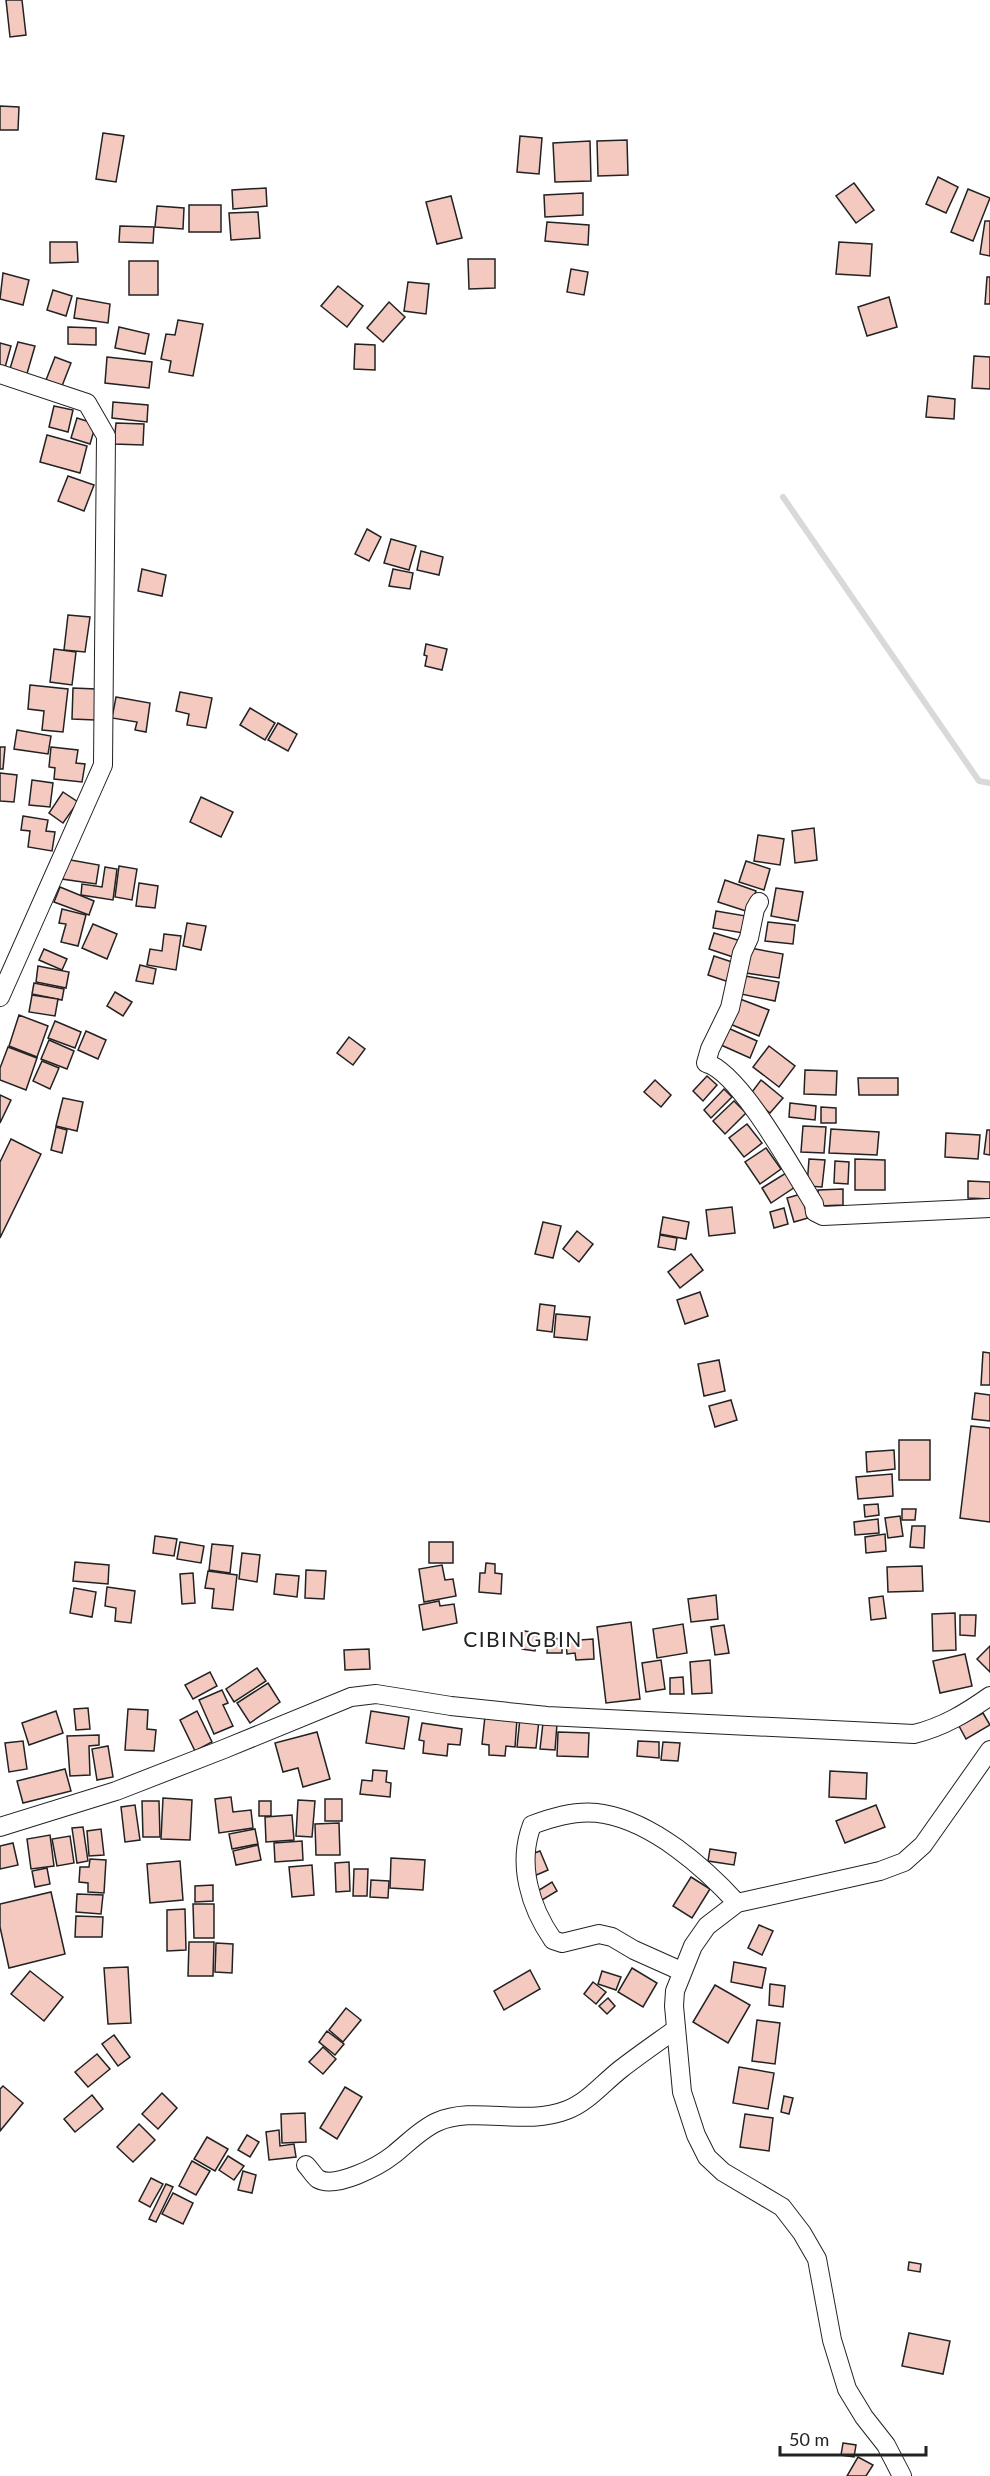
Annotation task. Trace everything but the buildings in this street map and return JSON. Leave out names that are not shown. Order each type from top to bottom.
[{"type":"street","points":[[0,374],[87,403],[106,436],[106,448],[103,765],[0,997]]},
{"type":"street","points":[[759,902],[755,909],[749,938],[742,953],[730,1008],[706,1062],[714,1065],[730,1081],[772,1133],[813,1204],[815,1212],[823,1216],[990,1208]]},
{"type":"street","points":[[0,1827],[116,1791],[330,1705],[363,1695],[376,1694],[451,1706],[547,1716],[914,1734],[932,1730],[960,1717],[990,1696]]},
{"type":"street","points":[[902,2476],[886,2445],[864,2418],[847,2390],[832,2340],[817,2259],[802,2233],[782,2207],[723,2172],[707,2157],[696,2135],[681,2092],[675,1990],[693,1946],[707,1926],[737,1903],[880,1871],[904,1862],[923,1845],[990,1750]]},
{"type":"street","points":[[681,1971],[634,1950],[612,1937],[599,1934],[562,1943],[554,1940],[528,1888],[524,1854],[532,1825],[555,1816],[576,1814],[604,1814],[632,1824],[684,1853],[710,1874],[737,1903]]},
{"type":"street","points":[[306,2165],[317,2179],[330,2182],[346,2180],[391,2157],[435,2122],[454,2116],[474,2115],[542,2117],[567,2110],[585,2100],[620,2070],[676,2029]]},
{"type":"waterway","points":[[783,497],[979,781],[990,783]]},
{"type":"district","name":"CIBINGBIN","points":[[523,1640]]}]
